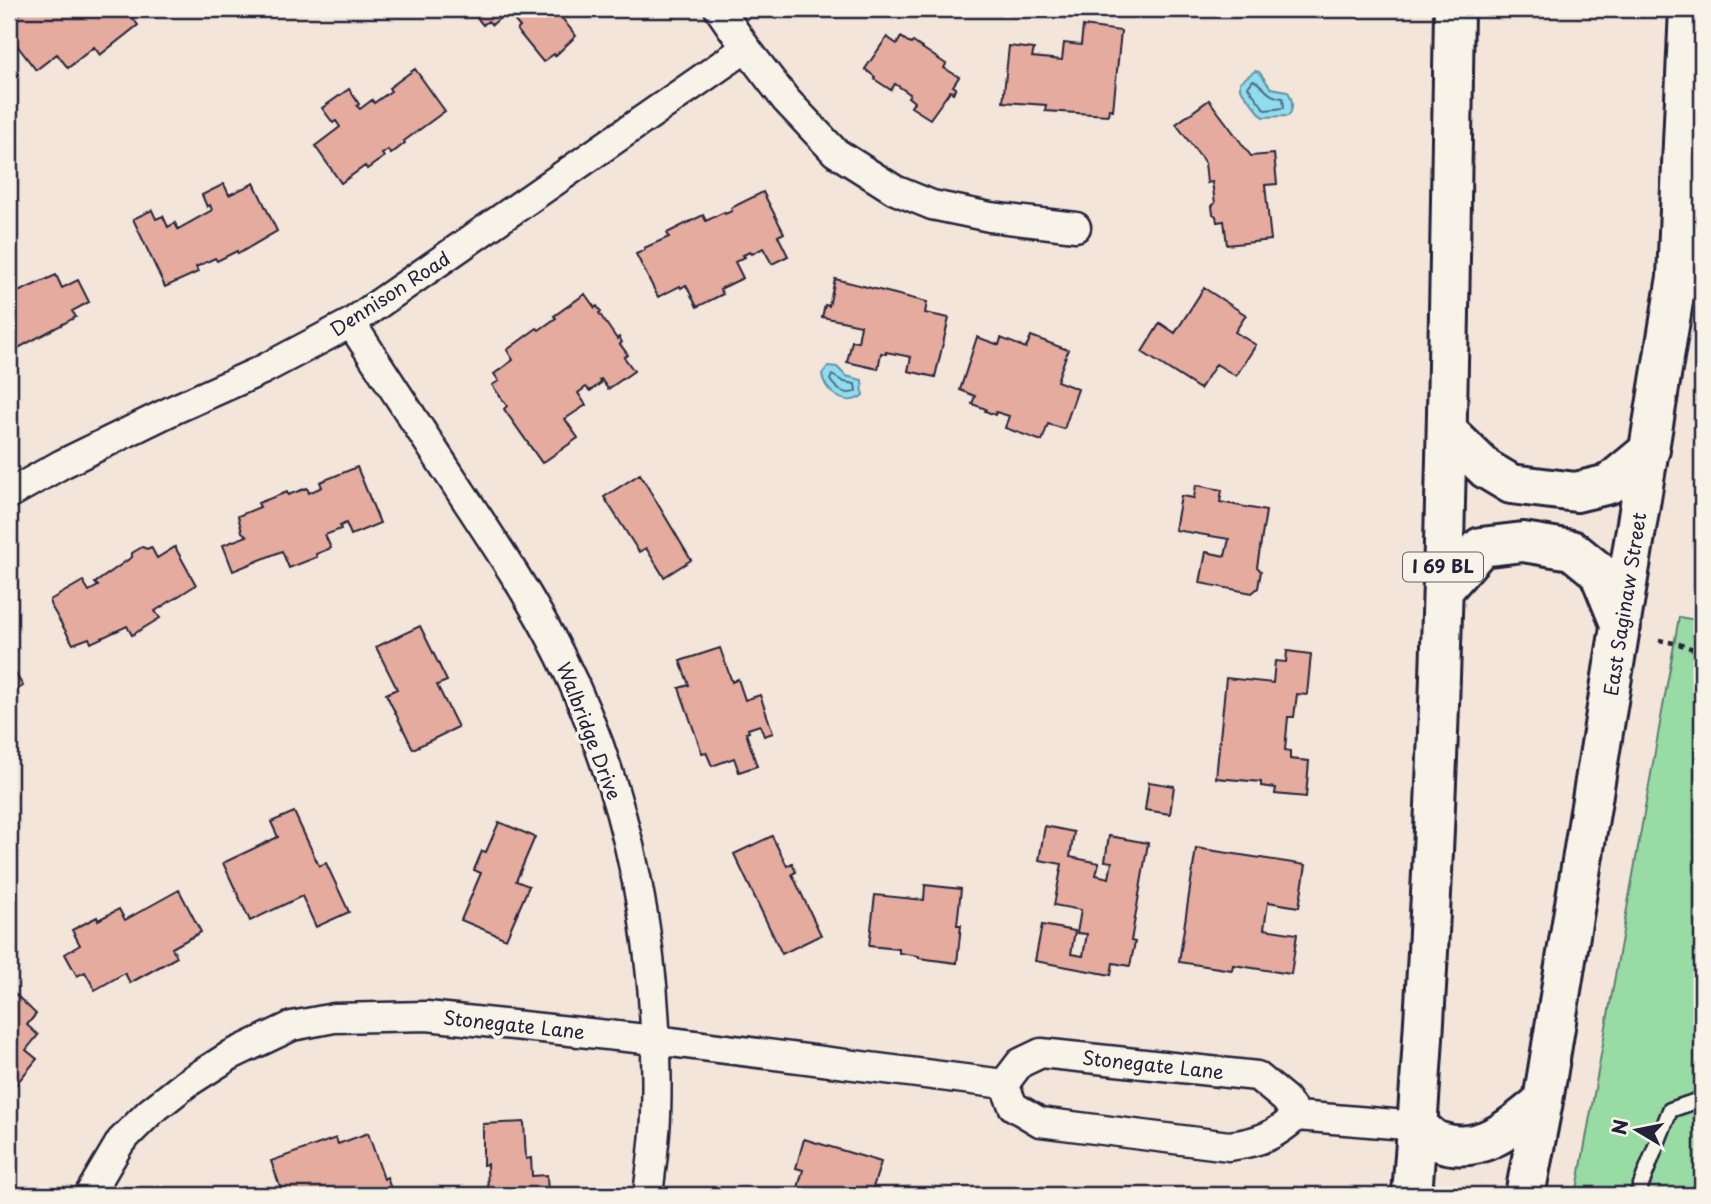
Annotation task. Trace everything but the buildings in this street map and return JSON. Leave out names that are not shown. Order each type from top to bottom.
[{"type":"main road","name":"I 69 BL","points":[[1412,1195],[1437,778],[1448,432],[1454,9]]},
{"type":"main road","name":"East Saginaw Street","points":[[1525,1195],[1543,1101],[1677,277],[1689,9]]},
{"type":"main road","points":[[1448,432],[1486,469],[1511,484],[1576,492],[1609,484],[1650,450]]},
{"type":"main road","points":[[1443,590],[1481,547],[1523,542],[1572,550],[1599,572],[1621,626]]},
{"type":"main road","points":[[1418,1126],[1438,1142],[1464,1146],[1489,1140],[1512,1127],[1543,1101]]},
{"type":"street","points":[[719,9],[786,100],[835,152],[895,190],[932,205],[990,217],[1076,227]]},
{"type":"street","name":"Dennison Road","points":[[9,494],[62,464],[262,370],[351,323],[746,48]]},
{"type":"street","name":"Walbridge Drive","points":[[351,323],[516,575],[560,655],[591,725],[627,832],[647,938],[655,1040],[656,1117],[648,1195]]},
{"type":"street","name":"Stonegate Lane","points":[[89,1195],[121,1140],[150,1112],[187,1083],[231,1055],[292,1026],[334,1018],[427,1016],[655,1040],[1004,1084],[1020,1063],[1041,1053],[1257,1076],[1285,1099],[1297,1116]]},
{"type":"street","points":[[1004,1084],[1013,1106],[1040,1122],[1229,1146],[1256,1143],[1280,1131],[1297,1116],[1418,1126]]},
{"type":"lane","points":[[1637,1195],[1670,1110],[1702,1099]]},
{"type":"path","points":[[1659,640],[1679,643],[1702,652]]},
{"type":"green space","points":[[1679,617],[1702,621],[1702,1195],[1576,1195]]},
{"type":"water","points":[[1255,71],[1259,72],[1271,88],[1287,91],[1292,104],[1288,116],[1263,117],[1240,89],[1240,82]]},
{"type":"water","points":[[828,366],[837,367],[846,376],[862,380],[863,395],[850,400],[832,392],[822,374]]}]
